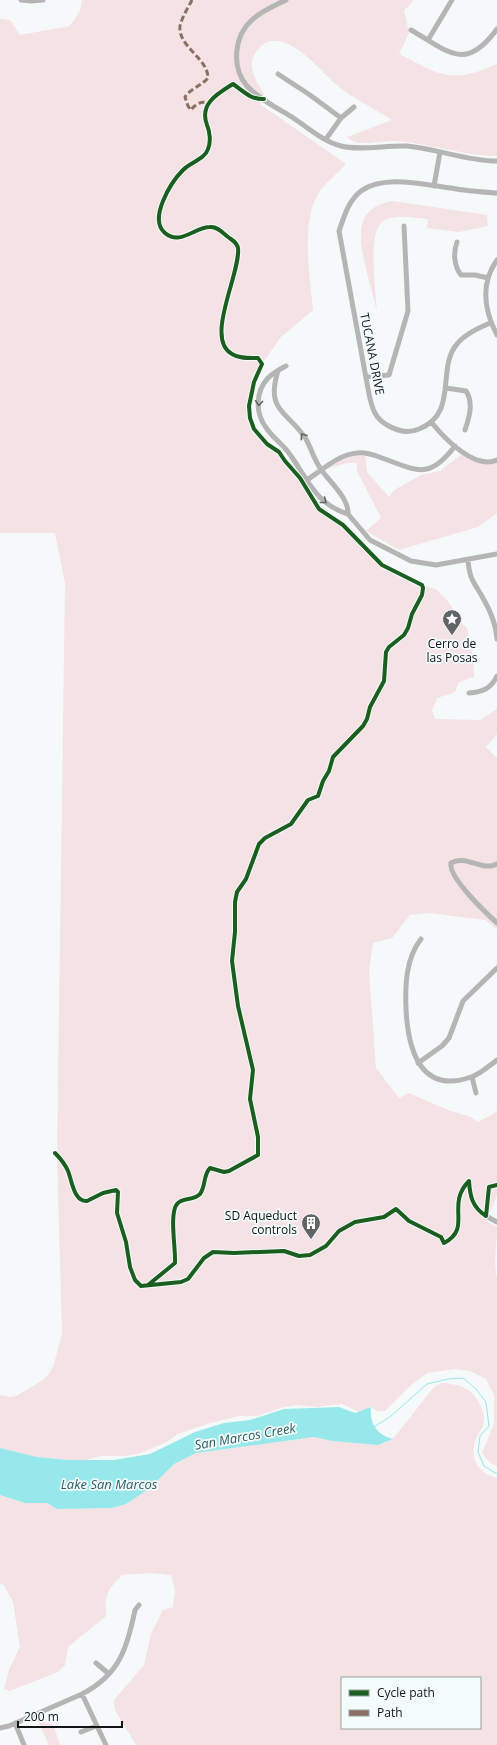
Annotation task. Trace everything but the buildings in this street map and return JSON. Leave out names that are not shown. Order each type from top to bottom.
[{"type":"street","points":[[21,0],[43,0]]},
{"type":"street","points":[[286,0],[260,14],[246,26],[238,44],[238,65],[245,82],[253,92],[334,144],[348,148],[399,146],[478,159],[497,160]]},
{"type":"street","points":[[428,40],[452,0]]},
{"type":"street","points":[[411,30],[455,55],[466,55],[477,51],[497,29]]},
{"type":"street","points":[[278,74],[341,118]]},
{"type":"street","points":[[326,139],[341,118],[354,107]]},
{"type":"street","points":[[434,186],[440,152]]},
{"type":"street","name":"TUCANA DRIVE","points":[[432,423],[417,430],[404,432],[383,423],[373,411],[339,231],[345,214],[353,199],[362,191],[379,184],[398,181],[497,193]]},
{"type":"street","points":[[366,378],[389,375],[392,370],[395,350],[408,311],[404,226]]},
{"type":"street","points":[[457,242],[454,250],[457,269],[460,275],[475,275],[488,278]]},
{"type":"street","points":[[497,260],[490,269],[486,284],[485,304],[490,323],[497,335]]},
{"type":"street","points":[[490,323],[476,330],[456,344],[451,353],[446,388],[440,412],[432,423],[443,436],[473,459],[483,463],[497,460]]},
{"type":"street","points":[[286,366],[267,379],[262,386],[258,405],[259,412],[266,428],[283,444],[315,493],[325,503],[348,514],[370,540],[411,561],[436,565],[497,554]]},
{"type":"street","points":[[278,371],[275,380],[275,403],[279,411],[305,439],[321,470],[345,501],[348,514]]},
{"type":"street","points":[[446,388],[466,391],[468,394],[470,402],[470,416],[465,430]]},
{"type":"street","points":[[307,480],[341,458],[350,454],[362,453],[421,471],[434,468],[445,460],[456,446]]},
{"type":"street","points":[[468,559],[471,579],[484,598],[491,615],[497,639]]},
{"type":"street","points":[[469,693],[486,690],[497,676]]},
{"type":"street","points":[[497,864],[486,866],[460,860],[451,864],[452,872],[461,885],[497,923]]},
{"type":"street","points":[[421,939],[414,948],[409,964],[406,1000],[406,1020],[412,1051],[418,1063],[430,1076],[443,1080],[458,1080],[472,1077],[497,1060]]},
{"type":"street","points":[[418,1063],[442,1046],[449,1038],[463,1001],[497,968]]},
{"type":"street","points":[[472,1077],[476,1093]]},
{"type":"street","points":[[486,1216],[497,1222]]},
{"type":"street","points":[[0,1728],[15,1724],[93,1689],[109,1674],[126,1648],[135,1610],[139,1605]]},
{"type":"street","points":[[96,1663],[109,1674]]},
{"type":"street","points":[[82,1694],[106,1745]]},
{"type":"street","points":[[15,1724],[24,1745]]},
{"type":"street","points":[[81,1732],[96,1726]]},
{"type":"shaded area","points":[[82,0],[413,0],[404,10],[409,33],[399,54],[436,72],[446,75],[457,76],[468,74],[497,64],[497,156],[491,156],[404,142],[391,141],[362,143],[351,140],[347,137],[392,120],[344,91],[310,60],[288,44],[277,41],[266,43],[256,52],[253,57],[252,68],[255,79],[264,94],[260,104],[346,164],[322,188],[315,200],[310,215],[308,230],[308,264],[313,310],[281,337],[262,364],[254,382],[249,406],[250,418],[254,429],[267,444],[279,452],[300,478],[319,509],[343,525],[382,565],[414,582],[437,590],[448,601],[460,621],[467,628],[473,656],[474,677],[459,682],[455,692],[437,698],[432,710],[435,719],[480,720],[497,709],[497,734],[486,747],[497,758],[497,929],[485,920],[430,913],[410,915],[392,938],[373,943],[369,970],[376,1068],[399,1098],[409,1093],[448,1110],[471,1117],[478,1122],[495,1113],[497,1110],[497,1196],[486,1221],[497,1227],[495,1259],[497,1278],[497,1466],[490,1463],[482,1453],[494,1424],[494,1395],[486,1379],[470,1371],[454,1369],[427,1373],[410,1386],[385,1411],[377,1411],[369,1407],[367,1411],[357,1411],[342,1404],[317,1407],[297,1405],[284,1407],[257,1416],[240,1416],[210,1423],[178,1434],[165,1443],[137,1454],[126,1456],[100,1456],[82,1461],[37,1457],[0,1448],[0,1395],[11,1397],[18,1395],[43,1380],[49,1374],[54,1364],[62,1334],[57,1153],[65,583],[55,533],[0,533],[0,19],[10,20],[20,35],[70,26],[80,11]]},
{"type":"shaded area","points":[[393,201],[487,215],[488,226],[459,232],[427,228],[428,219],[395,217],[385,220],[379,225],[374,247],[374,276],[377,311],[362,247],[362,226],[365,217],[371,210],[380,204]]},
{"type":"shaded area","points":[[462,454],[478,463],[497,463],[497,513],[478,527],[399,550],[366,531],[381,518],[357,471],[357,463],[346,463],[327,469],[345,459],[365,455],[367,472],[389,497],[394,490],[421,475],[440,471]]},
{"type":"shaded area","points":[[442,1383],[460,1386],[466,1389],[478,1401],[482,1410],[484,1422],[474,1446],[474,1458],[476,1464],[484,1472],[497,1478],[497,1745],[136,1745],[115,1710],[114,1700],[144,1665],[151,1634],[163,1610],[173,1607],[175,1589],[171,1575],[150,1573],[122,1575],[108,1593],[106,1616],[68,1647],[65,1665],[58,1672],[10,1691],[4,1689],[9,1670],[20,1647],[13,1602],[4,1585],[0,1584],[0,1495],[25,1503],[47,1503],[57,1509],[112,1508],[126,1504],[150,1488],[174,1464],[196,1453],[314,1437],[332,1441],[378,1445],[393,1439],[434,1387]]},
{"type":"shaded area","points":[[38,1721],[53,1724],[60,1745],[49,1745]]},
{"type":"water","name":"Lake San Marcos","points":[[339,1407],[355,1413],[371,1407],[371,1418],[375,1428],[383,1435],[393,1439],[378,1445],[332,1441],[314,1437],[196,1453],[174,1464],[150,1488],[126,1504],[112,1508],[57,1509],[47,1503],[25,1503],[0,1495],[0,1448],[37,1457],[69,1460],[114,1460],[150,1454],[195,1432],[224,1423],[250,1420],[284,1409]]},
{"type":"waterway","name":"San Marcos Creek","points":[[374,1427],[391,1416],[427,1384],[448,1379],[463,1378],[476,1389],[486,1402],[489,1426],[480,1436],[478,1452],[484,1466],[497,1474]]},
{"type":"marked path","points":[[192,0],[181,23],[181,33],[188,46],[203,64],[207,71],[208,78],[185,97],[191,110],[199,103],[209,102]]},
{"type":"cycle path","points":[[148,1285],[175,1263],[173,1216],[177,1204],[182,1200],[195,1198],[200,1194],[206,1174],[210,1168],[224,1172],[229,1171],[258,1155],[258,1137],[250,1099],[253,1070],[238,1006],[232,961],[235,932],[235,902],[237,892],[246,879],[259,844],[265,838],[291,824],[308,800],[318,796],[323,781],[329,771],[333,757],[363,726],[367,719],[370,707],[384,681],[386,652],[389,647],[404,635],[408,628],[412,614],[422,595],[423,588],[422,585],[382,565],[343,525],[319,509],[300,478],[279,452],[267,444],[254,429],[250,418],[249,406],[254,382],[262,364],[258,358],[248,358],[235,356],[232,354],[224,346],[222,335],[222,320],[237,259],[237,244],[220,230],[213,227],[204,228],[188,235],[176,238],[165,233],[160,227],[160,210],[163,201],[173,183],[186,167],[201,158],[208,149],[210,137],[205,118],[205,111],[211,100],[233,84],[251,97],[264,99]]},
{"type":"cycle path","points":[[55,1153],[67,1168],[74,1190],[79,1198],[87,1201],[103,1193],[116,1190],[118,1192],[117,1213],[126,1242],[130,1267],[135,1280],[141,1286],[181,1282],[188,1279],[204,1258],[213,1252],[234,1253],[284,1251],[299,1256],[310,1255],[326,1246],[339,1231],[355,1222],[384,1217],[396,1209],[409,1221],[441,1237],[444,1243],[452,1237],[457,1230],[459,1199],[462,1190],[469,1181]]},
{"type":"cycle path","points":[[469,1181],[473,1201],[481,1213],[486,1216],[489,1187],[497,1185]]},
{"type":"place","name":"Cerro de las Posas","points":[[452,636]]},
{"type":"place","name":"SD Aqueduct controls","points":[[311,1240]]}]
